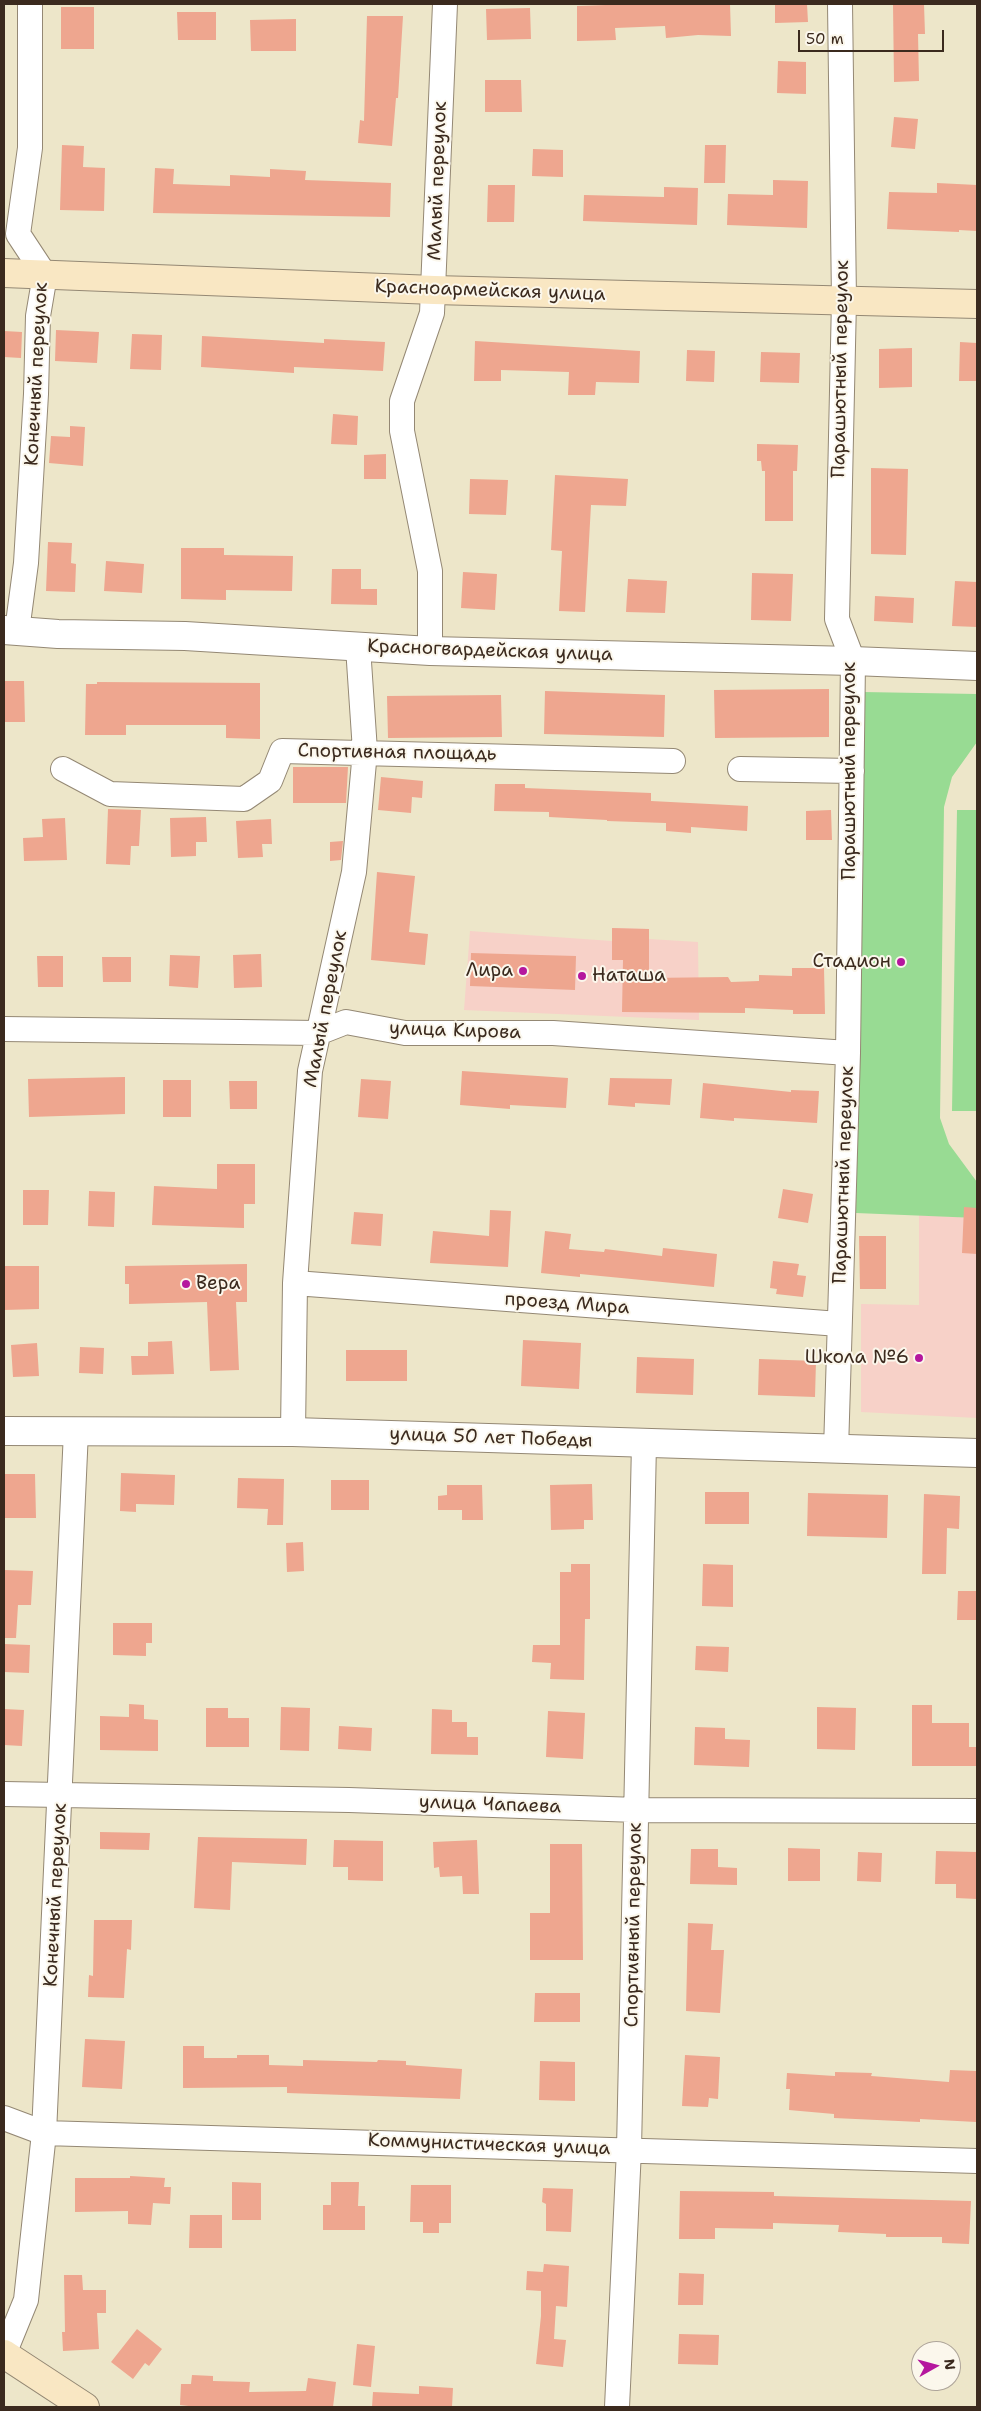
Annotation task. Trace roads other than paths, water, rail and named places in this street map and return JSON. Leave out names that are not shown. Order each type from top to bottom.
[{"type":"main road","name":"Красноармейская улица","points":[[4,273],[434,290],[977,304]]},
{"type":"main road","points":[[4,2354],[85,2407]]},
{"type":"street","name":"Конечный переулок","points":[[11,631],[26,563],[36,394],[38,316],[45,275],[18,234],[30,148],[30,4]]},
{"type":"street","name":"Малый переулок","points":[[430,651],[430,571],[402,431],[402,400],[432,313],[445,4]]},
{"type":"street","name":"Парашютный переулок","points":[[836,1450],[848,1053],[853,661],[837,619],[844,300],[840,4]]},
{"type":"street","name":"Красногвардейская улица","points":[[11,631],[58,634],[185,636],[430,651],[853,661],[977,666]]},
{"type":"street","name":"Малый переулок","points":[[294,1432],[295,1283],[310,1071],[354,872],[365,752],[358,647]]},
{"type":"street","name":"Спортивная площадь","points":[[63,768],[110,794],[244,799],[270,781],[282,751],[673,761]]},
{"type":"street","points":[[740,769],[852,771]]},
{"type":"street","name":"улица Кирова","points":[[4,1029],[318,1034],[346,1022],[405,1033],[554,1034],[848,1053]]},
{"type":"street","name":"проезд Мира","points":[[295,1283],[839,1324]]},
{"type":"street","name":"улица 50 лет Победы","points":[[4,1431],[294,1432],[977,1453]]},
{"type":"street","name":"Конечный переулок","points":[[4,2354],[26,2300],[44,2133],[61,1796],[76,1431]]},
{"type":"street","name":"Спортивный переулок","points":[[617,2407],[629,2149],[644,1444]]},
{"type":"street","name":"улица Чапаева","points":[[4,1794],[349,1800],[637,1810],[977,1811]]},
{"type":"street","name":"Коммунистическая улица","points":[[4,2118],[44,2133],[629,2149],[977,2161]]},
{"type":"place","name":"Стадион","points":[[901,962]]},
{"type":"place","name":"Лира","points":[[523,971]]},
{"type":"place","name":"Наташа","points":[[582,976]]},
{"type":"place","name":"Вера","points":[[186,1284]]},
{"type":"place","name":"Школа №6","points":[[919,1358]]}]
